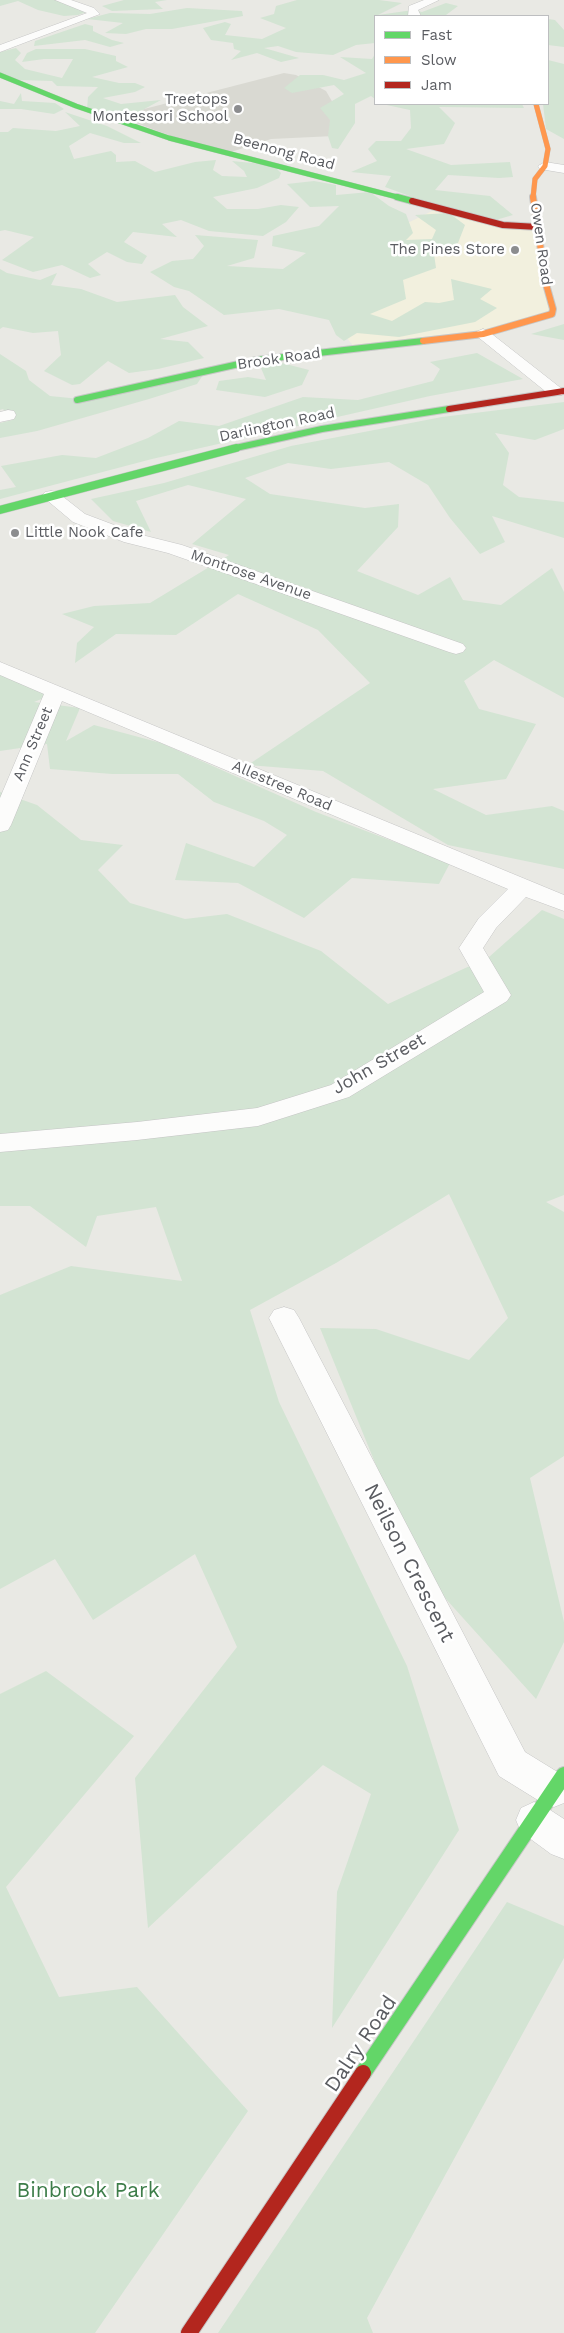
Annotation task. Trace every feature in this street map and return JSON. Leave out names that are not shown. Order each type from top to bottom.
[{"type":"street","points":[[0,49],[95,14],[90,10],[60,0]]},
{"type":"street","points":[[413,15],[413,8],[434,0]]},
{"type":"street","name":"Beenong Road","points":[[0,74],[76,106],[169,138],[503,225],[538,227]]},
{"type":"street","name":"Owen Road","points":[[483,334],[552,314],[534,203],[535,179],[545,166],[548,149],[536,105]]},
{"type":"street","points":[[545,166],[564,169]]},
{"type":"street","points":[[483,334],[560,391]]},
{"type":"street","name":"Brook Road","points":[[77,400],[257,360],[483,334]]},
{"type":"street","name":"Darlington Road","points":[[0,510],[239,447],[322,429],[560,391]]},
{"type":"street","name":"Montrose Avenue","points":[[51,496],[79,518],[122,534],[176,549],[456,648]]},
{"type":"street","name":"Allestree Road","points":[[0,668],[564,904]]},
{"type":"street","name":"Ann Street","points":[[0,824],[56,691]]},
{"type":"street","name":"John Street","points":[[0,1143],[258,1117],[340,1090],[498,995],[471,948],[487,923],[523,887]]},
{"type":"street","name":"Neilson Crescent","points":[[284,1318],[512,1764],[559,1782]]},
{"type":"street","name":"Dalry Road","points":[[189,2333],[559,1782]]},
{"type":"street","points":[[534,1820],[564,1841]]},
{"type":"shaded area","name":"Treetops Montessori School","points":[[284,73],[296,75],[326,91],[333,103],[334,136],[271,139],[231,152],[174,137],[117,116]]},
{"type":"shaded area","points":[[434,210],[534,227],[552,316],[491,331],[355,348],[298,277]]},
{"type":"green space","points":[[0,0],[60,0],[92,10],[78,15],[64,16],[38,10],[18,1],[0,6]]},
{"type":"green space","points":[[124,0],[167,0],[155,2],[163,9],[112,11],[102,6]]},
{"type":"green space","points":[[297,0],[379,0],[402,3],[378,15],[374,15],[374,43],[356,45],[333,55],[296,52],[278,46],[264,48],[299,58],[281,62],[257,53],[231,60],[241,51],[234,49],[233,43],[211,40],[203,28],[225,22],[231,24],[225,35],[262,39],[286,28],[260,18],[274,14],[276,6]]},
{"type":"green space","points":[[446,3],[458,6],[446,15],[378,15],[413,10],[422,12]]},
{"type":"green space","points":[[187,8],[242,11],[243,16],[172,29],[146,29],[126,34],[105,33],[123,23],[87,19],[110,13],[150,14]]},
{"type":"green space","points":[[549,19],[555,20],[564,30],[564,47],[549,45]]},
{"type":"green space","points":[[85,24],[93,26],[93,31],[112,40],[124,43],[110,47],[85,40],[34,46],[35,41]]},
{"type":"green space","points":[[16,48],[21,53],[15,60],[25,69],[62,78],[73,59],[44,59],[22,62],[27,53],[36,49],[85,49],[116,56],[116,61],[128,67],[92,77],[119,83],[135,83],[145,87],[135,92],[103,98],[121,104],[161,100],[137,113],[144,119],[113,118],[87,109],[88,97],[98,87],[57,86],[52,81],[18,80],[0,74],[0,52]]},
{"type":"green space","points":[[374,56],[374,98],[371,96],[355,104],[355,123],[338,149],[332,148],[328,136],[330,120],[320,108],[344,94],[334,85],[292,93],[284,88],[300,75],[323,75],[344,80],[366,73],[340,57],[372,59]]},
{"type":"green space","points":[[549,60],[564,64],[564,139],[546,129],[543,105],[549,105]]},
{"type":"green space","points":[[21,93],[22,101],[55,103],[64,109],[54,114],[21,109],[0,109],[0,101],[14,104]]},
{"type":"green space","points":[[387,105],[522,105],[524,108],[439,107],[455,123],[444,144],[406,149],[451,165],[510,162],[513,177],[448,175],[435,190],[490,196],[513,215],[492,221],[426,202],[385,187],[391,176],[351,172],[377,161],[368,149],[376,141],[401,141],[411,128],[410,110]]},
{"type":"green space","points":[[65,112],[107,126],[141,143],[124,143],[90,133],[69,146],[74,159],[111,151],[116,155],[116,162],[135,161],[155,172],[195,162],[216,160],[213,170],[222,176],[247,177],[244,171],[232,161],[273,165],[281,173],[279,178],[257,188],[213,197],[227,209],[258,209],[281,205],[299,207],[286,222],[263,236],[209,231],[181,220],[162,224],[177,237],[133,232],[124,242],[147,256],[142,264],[127,262],[107,252],[88,264],[101,275],[90,278],[62,265],[33,272],[2,260],[34,237],[5,230],[0,231],[0,132],[8,132],[13,128],[56,131],[80,126]]},
{"type":"green space","points":[[314,181],[336,185],[336,195],[370,192],[389,206],[406,214],[413,233],[406,240],[432,239],[436,230],[415,215],[449,213],[465,225],[458,243],[434,254],[436,268],[403,280],[406,299],[370,314],[392,321],[425,302],[439,303],[454,300],[451,279],[492,289],[480,299],[497,308],[475,322],[399,337],[357,333],[344,341],[336,335],[329,320],[279,309],[224,315],[189,291],[174,287],[150,272],[172,261],[193,259],[204,246],[195,235],[258,240],[254,258],[227,266],[283,269],[306,253],[272,246],[273,236],[319,226],[339,206],[310,207],[287,184]]},
{"type":"green space","points":[[0,269],[7,273],[40,280],[57,273],[51,285],[81,289],[117,302],[175,295],[183,307],[208,326],[160,339],[188,342],[204,358],[158,369],[129,373],[108,361],[80,384],[72,385],[44,371],[61,355],[58,331],[33,333],[3,327],[0,329]]},
{"type":"green space","points":[[564,324],[564,340],[531,334]]},
{"type":"green space","points":[[477,353],[523,379],[430,396],[152,459],[0,499],[0,490],[16,487],[1,466],[62,455],[96,458],[148,438],[179,421],[219,426],[303,397],[358,400],[433,381],[440,369],[430,362]]},
{"type":"green space","points":[[0,354],[26,371],[29,380],[50,396],[80,399],[205,372],[197,384],[37,431],[0,438],[0,423],[12,420],[3,409],[0,410]]},
{"type":"green space","points":[[282,363],[309,370],[302,385],[265,397],[216,390],[219,381],[248,377],[266,380],[261,368]]},
{"type":"green space","points":[[564,402],[564,429],[535,440],[495,433],[509,453],[503,485],[519,497],[564,502],[564,538],[492,516],[505,542],[480,554],[450,518],[428,485],[389,462],[331,469],[288,463],[245,478],[270,494],[365,508],[399,504],[398,527],[357,571],[418,595],[450,577],[463,600],[501,605],[552,568],[564,592],[564,698],[494,660],[464,681],[479,709],[536,724],[506,779],[433,789],[486,815],[552,806],[564,811],[564,869],[448,845],[323,771],[248,765],[370,683],[318,630],[238,594],[176,635],[116,634],[75,663],[77,643],[94,627],[62,614],[94,606],[150,603],[229,555],[192,544],[246,499],[188,485],[136,501],[151,532],[113,521],[91,499],[164,483],[291,446],[442,417]]},
{"type":"green space","points":[[0,671],[54,694],[34,702],[80,708],[66,741],[94,725],[161,743],[316,812],[450,863],[439,884],[352,878],[304,918],[238,883],[175,880],[186,843],[254,867],[287,835],[264,821],[214,802],[178,774],[112,774],[50,769],[47,744],[0,751]]},
{"type":"green space","points":[[0,792],[37,805],[81,840],[123,845],[98,870],[130,903],[185,919],[227,914],[321,951],[388,1004],[489,957],[542,910],[564,919],[564,1195],[546,1202],[564,1212],[564,1456],[530,1478],[564,1622],[564,1642],[536,1699],[418,1568],[320,1328],[376,1329],[469,1360],[508,1318],[449,1194],[336,1263],[250,1310],[279,1402],[407,1666],[459,1830],[332,2028],[337,1892],[371,1794],[323,1765],[148,1928],[135,1778],[237,1647],[195,1554],[93,1620],[55,1559],[0,1589],[0,1295],[71,1266],[182,1281],[156,1207],[97,1216],[86,1247],[30,1206],[0,1206]]},
{"type":"green space","name":"Binbrook Park","points":[[46,1671],[134,1736],[6,1887],[59,1997],[137,1987],[248,2111],[95,2333],[0,2333],[0,1694]]},
{"type":"green space","points":[[507,1902],[564,1926],[564,1958],[367,2318],[373,2333],[218,2333]]},
{"type":"traffic: fast","points":[[0,75],[76,106],[169,138],[412,201]]},
{"type":"traffic: fast","points":[[77,400],[257,360],[423,341]]},
{"type":"traffic: fast","points":[[0,510],[239,447],[322,429],[449,409]]},
{"type":"traffic: fast","points":[[363,2073],[564,1775]]},
{"type":"traffic: slow","points":[[423,341],[483,334],[552,314],[553,309],[546,284],[533,203],[535,179],[545,166],[548,149],[536,105]]},
{"type":"traffic: jam","points":[[412,201],[503,225],[538,227]]},
{"type":"traffic: jam","points":[[449,409],[564,391]]},
{"type":"traffic: jam","points":[[189,2333],[363,2073]]},
{"type":"place","name":"Treetops Montessori School","points":[[238,109]]},
{"type":"place","name":"The Pines Store","points":[[515,250]]},
{"type":"place","name":"Little Nook Cafe","points":[[15,533]]}]
